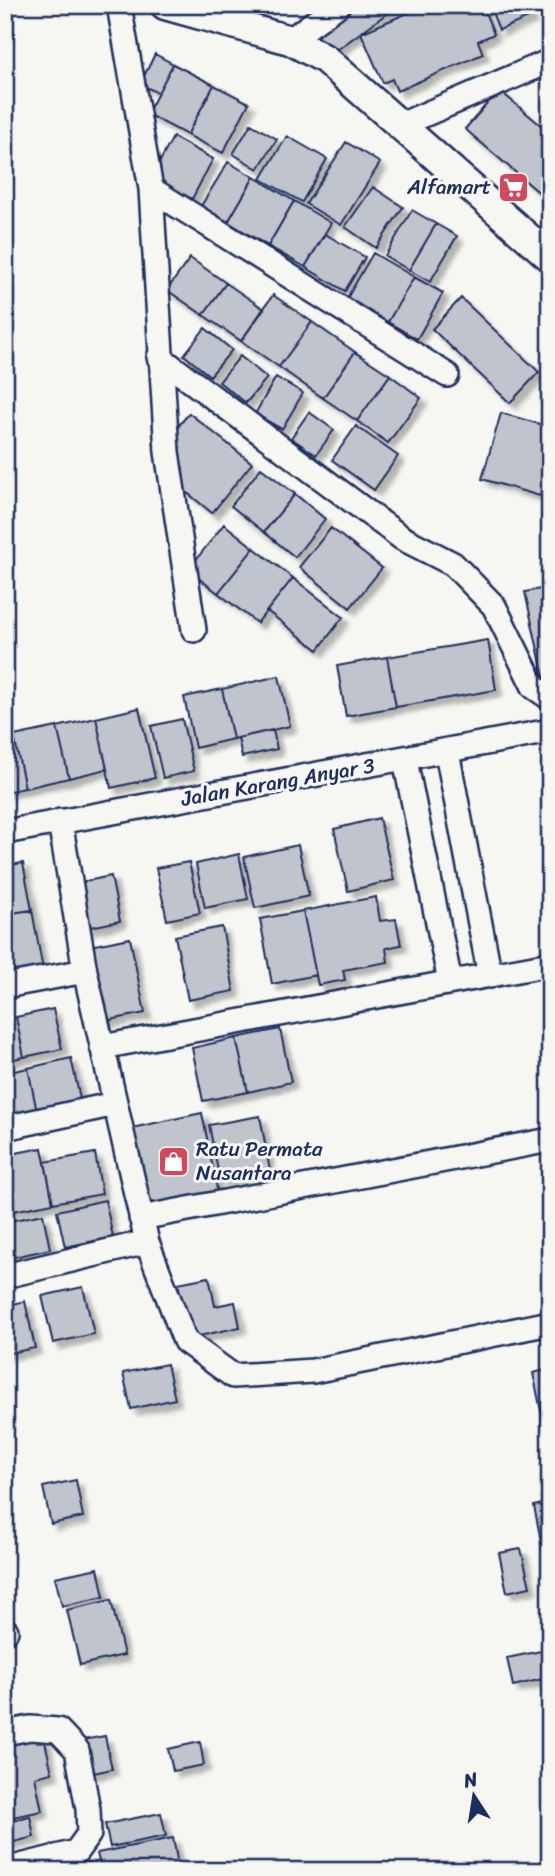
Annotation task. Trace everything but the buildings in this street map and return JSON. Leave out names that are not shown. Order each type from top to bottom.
[{"type":"street","points":[[119,5],[150,189],[167,452],[194,630]]},
{"type":"street","points":[[165,5],[290,40],[326,59],[398,126],[550,257]]},
{"type":"street","points":[[290,40],[338,5]]},
{"type":"street","points":[[398,126],[550,61]]},
{"type":"street","points":[[150,189],[447,374]]},
{"type":"street","points":[[159,357],[402,538],[453,564],[494,606],[534,687],[550,698]]},
{"type":"street","name":"Jalan Karang Anyar 3","points":[[5,832],[405,760],[550,730]]},
{"type":"street","points":[[447,752],[490,976]]},
{"type":"street","points":[[405,760],[450,982]]},
{"type":"street","points":[[60,821],[85,971],[141,1218],[147,1242],[185,1341],[233,1376],[313,1371],[550,1324]]},
{"type":"street","points":[[102,1047],[550,964]]},
{"type":"street","points":[[5,986],[85,971]]},
{"type":"street","points":[[5,1128],[115,1104]]},
{"type":"street","points":[[141,1218],[550,1140]]},
{"type":"street","points":[[5,1276],[147,1242]]},
{"type":"street","points":[[5,1733],[30,1728],[58,1730],[77,1750],[88,1809],[89,1834],[76,1852],[11,1870]]},
{"type":"place","name":"Alfamart","points":[[514,187]]},
{"type":"place","name":"Ratu Permata Nusantara","points":[[173,1161]]}]
